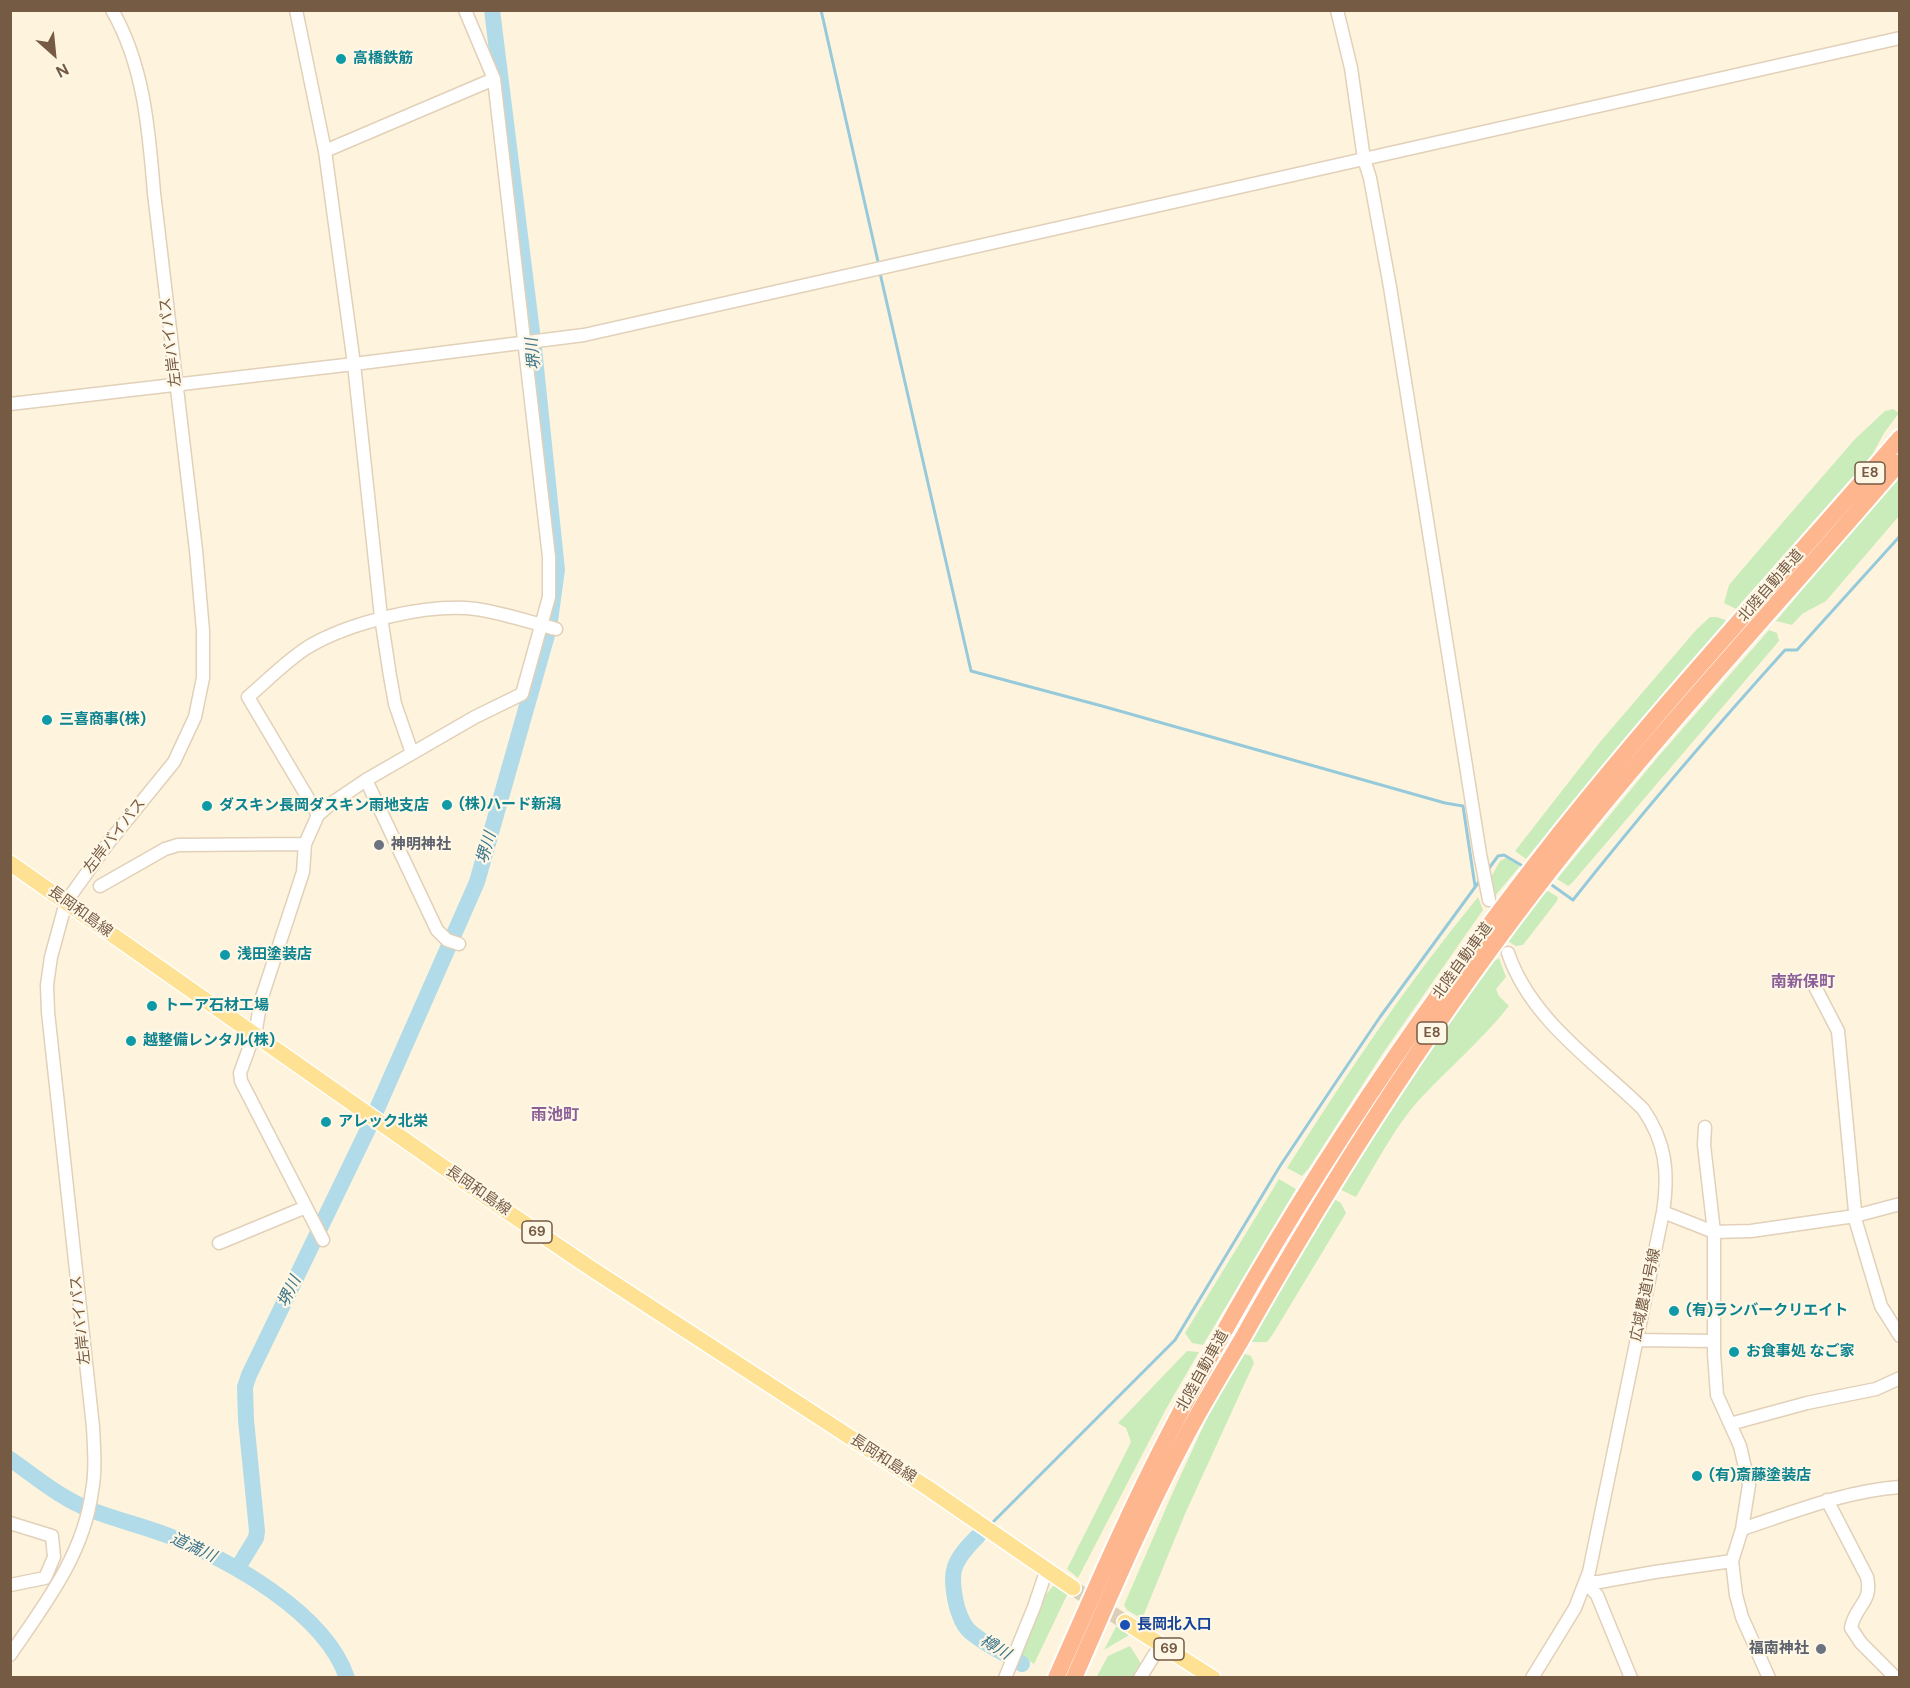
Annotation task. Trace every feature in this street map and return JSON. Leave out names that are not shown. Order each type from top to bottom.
[{"type":"highway","name":"北陸自動車道","points":[[1056,1677],[1123,1528],[1214,1349],[1317,1174],[1407,1039],[1470,950],[1561,831],[1678,691],[1899,438]]},
{"type":"highway","name":"北陸自動車道","points":[[1074,1677],[1137,1534],[1184,1440],[1311,1218],[1417,1053],[1521,909],[1579,835],[1689,703],[1899,462]]},
{"type":"main road","name":"長岡和島線","points":[[10,863],[306,1072],[580,1261],[928,1488],[1073,1588]]},
{"type":"main road","name":"69","points":[[1125,1622],[1213,1677]]},
{"type":"street","name":"左岸バイパス","points":[[10,1655],[54,1590],[75,1552],[85,1526],[93,1491],[93,1427],[48,1012],[47,985],[51,957],[66,902],[109,842],[174,762],[189,733],[199,703],[203,678],[203,631],[146,115],[128,44],[112,10]]},
{"type":"street","points":[[296,10],[325,151],[354,364],[381,617],[395,704],[412,753]]},
{"type":"street","points":[[323,1240],[240,1074],[254,1034],[261,1000],[303,872],[305,844],[318,815],[332,803],[412,753],[475,717],[522,694],[549,597],[551,571],[494,79],[465,10]]},
{"type":"street","points":[[1337,10],[1356,97],[1364,159],[1370,178],[1390,286],[1489,900]]},
{"type":"street","points":[[10,404],[584,335],[1899,38]]},
{"type":"street","points":[[325,151],[494,79]]},
{"type":"street","points":[[318,815],[248,697],[281,668],[310,646],[381,617],[440,608],[477,609],[556,629]]},
{"type":"street","points":[[366,780],[437,930],[447,940],[459,944]]},
{"type":"street","points":[[100,886],[178,844],[305,844]]},
{"type":"street","name":"広域農道1号線","points":[[1508,953],[1527,994],[1545,1017],[1643,1109],[1654,1126],[1662,1146],[1666,1191],[1594,1551],[1585,1582],[1563,1629],[1532,1677]]},
{"type":"street","points":[[1814,985],[1838,1031],[1855,1216],[1881,1306],[1899,1336]]},
{"type":"street","points":[[1705,1127],[1704,1145],[1714,1232],[1714,1341],[1717,1395],[1740,1446],[1749,1485],[1742,1529],[1732,1561],[1736,1595],[1742,1617],[1769,1677]]},
{"type":"street","points":[[1663,1212],[1714,1232],[1751,1231],[1855,1216],[1899,1204]]},
{"type":"street","points":[[219,1243],[306,1207]]},
{"type":"street","points":[[1636,1340],[1714,1341]]},
{"type":"street","points":[[1730,1424],[1807,1403],[1876,1389],[1899,1378]]},
{"type":"street","points":[[1742,1529],[1827,1500],[1872,1490],[1899,1487]]},
{"type":"street","points":[[1827,1500],[1869,1584],[1869,1594],[1852,1620],[1851,1628],[1862,1643],[1896,1677]]},
{"type":"street","points":[[10,1523],[52,1536],[54,1557],[45,1578],[10,1585]]},
{"type":"street","points":[[1585,1582],[1599,1582],[1732,1561]]},
{"type":"street","points":[[1005,1677],[1047,1569]]},
{"type":"street","points":[[1585,1582],[1597,1595],[1631,1677]]},
{"type":"street","points":[[1140,1677],[1161,1644]]},
{"type":"green space","points":[[1893,409],[1899,413],[1884,433],[1872,455],[1736,609],[1724,603],[1729,585],[1855,439],[1885,411]]},
{"type":"green space","points":[[1899,475],[1899,516],[1826,601],[1802,614],[1792,625],[1776,621]]},
{"type":"green space","points":[[1710,617],[1728,621],[1641,719],[1526,859],[1515,851],[1600,742],[1696,630]]},
{"type":"green space","points":[[1769,630],[1777,633],[1779,641],[1572,883],[1568,886],[1557,879],[1657,758]]},
{"type":"green space","points":[[1506,858],[1520,866],[1495,896],[1490,879],[1500,861]]},
{"type":"green space","points":[[1546,890],[1558,897],[1557,901],[1523,945],[1516,946],[1509,942],[1509,938]]},
{"type":"green space","points":[[1478,897],[1483,910],[1381,1056],[1309,1168],[1302,1176],[1287,1168],[1378,1030]]},
{"type":"green space","points":[[1499,958],[1506,977],[1496,989],[1499,996],[1509,1006],[1488,1031],[1430,1088],[1401,1122],[1356,1197],[1337,1188],[1490,964]]},
{"type":"green space","points":[[1279,1179],[1296,1189],[1203,1345],[1192,1343],[1185,1333]]},
{"type":"green space","points":[[1334,1199],[1341,1203],[1346,1213],[1273,1334],[1267,1342],[1244,1342]]},
{"type":"green space","points":[[1187,1351],[1199,1352],[1166,1409],[1078,1578],[1067,1569],[1131,1442],[1126,1428],[1118,1423]]},
{"type":"green space","points":[[1242,1353],[1251,1356],[1254,1363],[1185,1514],[1142,1619],[1127,1610],[1124,1605],[1226,1377]]},
{"type":"green space","points":[[1055,1584],[1069,1591],[1034,1664],[1021,1655],[1042,1599]]},
{"type":"green space","points":[[1119,1621],[1131,1634],[1104,1650]]},
{"type":"green space","points":[[1130,1646],[1142,1665],[1133,1677],[1096,1678],[1108,1656]]},
{"type":"waterway","name":"堺川","points":[[237,1569],[256,1538],[257,1531],[245,1387],[369,1127],[477,882],[549,628],[557,570],[534,348],[492,10]]},
{"type":"waterway","points":[[821,10],[879,266]]},
{"type":"waterway","points":[[880,273],[971,671],[1445,803],[1463,806],[1475,886]]},
{"type":"waterway","points":[[1549,883],[1573,900],[1677,773],[1785,650],[1797,650],[1900,536]]},
{"type":"waterway","points":[[1487,871],[1498,856],[1504,855],[1526,868]]},
{"type":"waterway","points":[[990,1525],[1175,1340],[1280,1166],[1380,1017],[1481,879]]},
{"type":"waterway","name":"道満川","points":[[10,1459],[69,1500],[101,1514],[193,1546],[246,1574],[297,1610],[318,1631],[335,1654],[347,1678]]},
{"type":"waterway","name":"樽川","points":[[978,1536],[963,1553],[955,1567],[953,1584],[958,1611],[970,1632],[1022,1664]]},
{"type":"tunnel","points":[[1073,1588],[1125,1622]]},
{"type":"place","name":"高橋鉄筋","points":[[341,59]]},
{"type":"place","name":"三喜商事(株)","points":[[47,720]]},
{"type":"place","name":"(株)ハード新潟","points":[[447,805]]},
{"type":"place","name":"ダスキン長岡ダスキン雨地支店","points":[[207,806]]},
{"type":"place","name":"神明神社","points":[[379,845]]},
{"type":"place","name":"浅田塗装店","points":[[225,955]]},
{"type":"place","name":"トーア石材工場","points":[[152,1006]]},
{"type":"place","name":"越整備レンタル(株)","points":[[131,1041]]},
{"type":"place","name":"アレック北栄","points":[[326,1122]]},
{"type":"place","name":"(有)ランバークリエイト","points":[[1674,1311]]},
{"type":"place","name":"お食事処 なご家","points":[[1734,1352]]},
{"type":"place","name":"(有)斎藤塗装店","points":[[1697,1476]]},
{"type":"place","name":"長岡北入口","points":[[1125,1625]]},
{"type":"place","name":"福南神社","points":[[1821,1649]]},
{"type":"district","name":"南新保町","points":[[1803,983]]},
{"type":"district","name":"雨池町","points":[[555,1116]]}]
